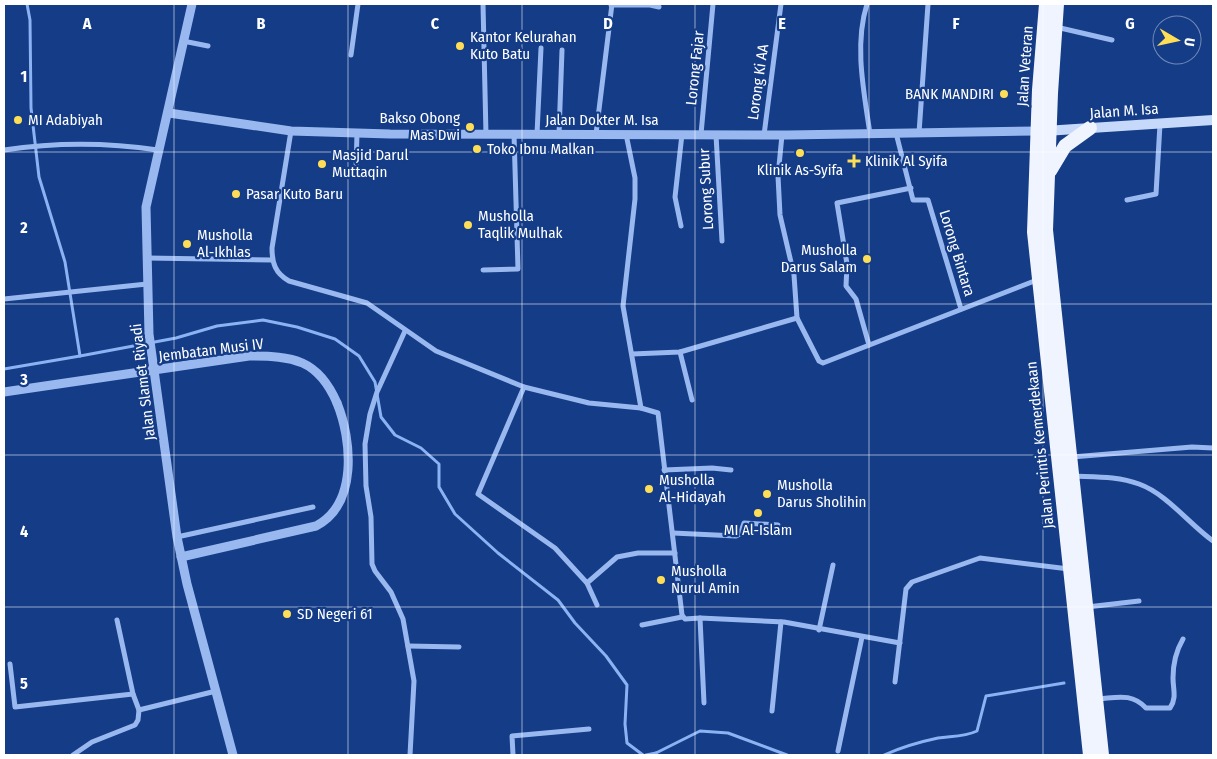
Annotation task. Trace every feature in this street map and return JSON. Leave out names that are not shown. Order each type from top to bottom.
[{"type":"highway","name":"Jalan Veteran","points":[[1043,131],[1046,4]]},
{"type":"highway","name":"Jalan Veteran","points":[[1043,131],[1058,4]]},
{"type":"highway","points":[[1048,175],[1065,146],[1090,128]]},
{"type":"highway","points":[[1043,131],[1048,175],[1040,231],[1070,457],[1102,755]]},
{"type":"highway","name":"Jalan Perintis Kemerdekaan","points":[[1043,131],[1038,280],[1090,755]]},
{"type":"main road","name":"Jalan M. Isa","points":[[1043,131],[1213,120]]},
{"type":"street","name":"Jalan Slamet Riyadi","points":[[192,4],[171,93],[169,113],[162,131],[146,207],[149,334],[177,537],[233,755]]},
{"type":"street","points":[[351,55],[358,4]]},
{"type":"street","points":[[483,4],[486,136]]},
{"type":"street","points":[[596,134],[612,4],[659,7]]},
{"type":"street","name":"Lorong Fajar","points":[[701,134],[713,4]]},
{"type":"street","name":"Lorong Ki AA","points":[[764,134],[781,4]]},
{"type":"street","points":[[867,4],[861,21],[861,49],[870,134]]},
{"type":"street","points":[[919,133],[928,4]]},
{"type":"street","name":"Jalan Veteran","points":[[1056,27],[1112,40]]},
{"type":"street","points":[[183,41],[208,46]]},
{"type":"street","points":[[537,134],[541,48]]},
{"type":"street","points":[[560,134],[562,50]]},
{"type":"street","points":[[162,131],[162,122],[171,93]]},
{"type":"street","name":"Jalan Dokter M. Isa","points":[[169,113],[291,131],[486,136],[514,134],[782,135],[1043,131]]},
{"type":"street","points":[[1127,200],[1156,194],[1160,124]]},
{"type":"street","points":[[291,131],[274,224],[272,260],[280,275],[288,281],[367,303],[405,331],[459,362],[524,387],[589,403],[641,408],[656,412],[660,416],[664,470],[682,617]]},
{"type":"street","points":[[356,169],[357,133]]},
{"type":"street","points":[[869,345],[856,299],[846,286],[846,264],[837,203],[911,188],[896,133]]},
{"type":"street","points":[[482,270],[518,270],[514,134]]},
{"type":"street","points":[[626,134],[635,178],[635,199],[623,306],[641,408]]},
{"type":"street","points":[[681,226],[675,197],[682,134]]},
{"type":"street","name":"Lorong Subur","points":[[716,134],[722,241]]},
{"type":"street","points":[[782,135],[778,176],[780,215],[794,275],[797,318],[819,361],[823,363],[1038,280]]},
{"type":"street","points":[[4,150],[38,145],[98,142],[158,150]]},
{"type":"street","name":"Lorong Bintara","points":[[911,188],[913,200],[928,200],[961,309]]},
{"type":"street","points":[[146,258],[272,260]]},
{"type":"street","points":[[4,299],[148,284]]},
{"type":"street","points":[[632,354],[680,352],[797,318]]},
{"type":"street","points":[[405,331],[377,392],[370,414],[365,452],[366,486],[372,517],[372,564],[374,571],[398,603],[414,681],[410,755]]},
{"type":"street","points":[[680,352],[692,400]]},
{"type":"street","name":"Jembatan Musi IV","points":[[4,392],[249,356],[292,358],[317,371],[327,383],[337,402],[347,442],[348,468],[339,506],[325,521],[316,526],[181,557]]},
{"type":"street","points":[[524,387],[478,494],[546,540],[587,583],[597,605]]},
{"type":"street","points":[[1070,457],[1192,447],[1213,448]]},
{"type":"street","points":[[664,470],[712,468],[732,470]]},
{"type":"street","points":[[1072,476],[1120,478],[1141,484],[1213,542]]},
{"type":"street","points":[[177,537],[313,507]]},
{"type":"street","points":[[672,534],[736,536],[740,534],[744,523],[778,525]]},
{"type":"street","points":[[587,583],[617,557],[638,553],[675,553]]},
{"type":"street","points":[[895,682],[906,589],[912,582],[980,558],[1070,569]]},
{"type":"street","points":[[819,630],[833,566]]},
{"type":"street","points":[[1087,607],[1139,601]]},
{"type":"street","points":[[642,625],[682,617],[781,622],[900,643]]},
{"type":"street","points":[[700,618],[704,703]]},
{"type":"street","points":[[73,755],[92,742],[135,725],[138,720],[139,710],[133,694],[117,620]]},
{"type":"street","points":[[772,711],[781,622]]},
{"type":"street","points":[[838,751],[862,637]]},
{"type":"street","points":[[1096,700],[1129,697],[1138,699],[1146,708],[1170,708],[1174,702],[1173,677],[1177,650],[1183,639]]},
{"type":"street","points":[[408,646],[459,647]]},
{"type":"street","points":[[10,664],[15,707],[133,694]]},
{"type":"street","points":[[139,710],[216,691]]},
{"type":"street","points":[[513,755],[512,736],[589,729]]},
{"type":"waterway","points":[[27,4],[30,20],[31,108],[39,177],[65,262],[80,356],[176,338],[217,326],[263,320],[297,327],[335,339],[359,356],[375,382],[381,417],[395,435],[421,448],[439,464],[439,487],[455,514],[498,553],[558,600],[575,623],[606,656],[627,685],[625,724],[627,743],[643,755]]},
{"type":"waterway","points":[[4,369],[80,356]]},
{"type":"waterway","points":[[884,755],[924,741],[977,731],[986,696],[1064,683]]},
{"type":"waterway","points":[[656,755],[656,753],[700,731],[728,733],[787,755]]},
{"type":"waterway","points":[[646,755],[656,753]]},
{"type":"place","name":"Kantor Kelurahan Kuto Batu","points":[[460,46]]},
{"type":"place","name":"BANK MANDIRI","points":[[1004,94]]},
{"type":"place","name":"MI Adabiyah","points":[[18,120]]},
{"type":"place","name":"Bakso Obong Mas Dwi","points":[[470,127]]},
{"type":"place","name":"Toko Ibnu Malkan","points":[[477,149]]},
{"type":"place","name":"Klinik As-Syifa","points":[[800,153]]},
{"type":"place","name":"Klinik Al Syifa","points":[[854,161]]},
{"type":"place","name":"Masjid Darul Muttaqin","points":[[322,164]]},
{"type":"place","name":"Pasar Kuto Baru","points":[[236,194]]},
{"type":"place","name":"Musholla Taqlik Mulhak","points":[[468,225]]},
{"type":"place","name":"Musholla Al-Ikhlas","points":[[187,244]]},
{"type":"place","name":"Musholla Darus Salam","points":[[867,259]]},
{"type":"place","name":"Musholla Al-Hidayah","points":[[649,489]]},
{"type":"place","name":"Musholla Darus Sholihin","points":[[767,494]]},
{"type":"place","name":"MI Al-Islam","points":[[758,513]]},
{"type":"place","name":"Musholla Nurul Amin","points":[[661,580]]},
{"type":"place","name":"SD Negeri 61","points":[[287,614]]}]
